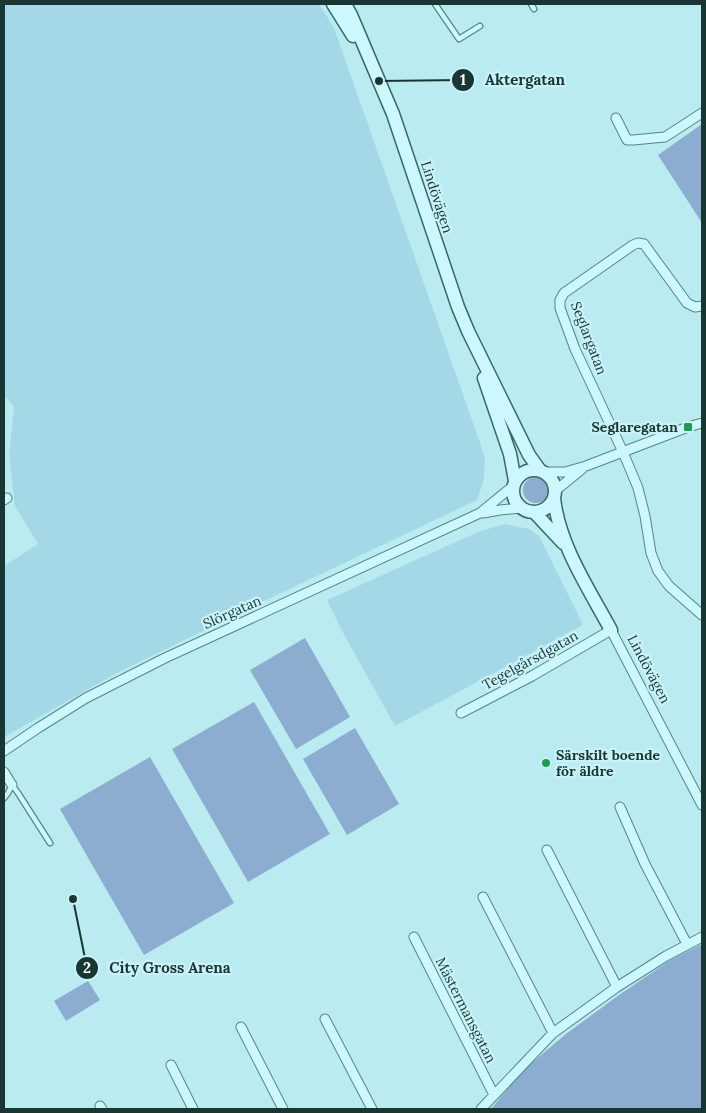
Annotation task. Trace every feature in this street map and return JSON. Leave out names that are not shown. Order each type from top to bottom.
[{"type":"main road","name":"Lindövägen","points":[[334,4],[376,72]]},
{"type":"main road","name":"Lindövägen","points":[[345,4],[393,114],[458,307],[468,331],[529,455],[542,471]]},
{"type":"main road","name":"Lindövägen","points":[[468,331],[510,454],[514,484]]},
{"type":"main road","points":[[532,469],[542,471],[551,477],[555,494],[551,504],[546,509],[540,511],[528,510],[514,498],[514,484],[519,475],[525,471],[532,469]]},
{"type":"main road","name":"Lindövägen","points":[[555,494],[558,522],[567,547],[611,630]]},
{"type":"main road","name":"Lindövägen","points":[[528,510],[567,547]]},
{"type":"street","points":[[616,118],[627,140],[633,140],[665,136],[702,114]]},
{"type":"street","name":"Seglargatan","points":[[623,452],[576,349],[560,308],[560,300],[564,293],[638,242],[644,244],[687,303],[695,307],[702,306]]},
{"type":"street","points":[[542,471],[565,472],[586,466],[702,423]]},
{"type":"street","points":[[623,452],[638,488],[651,553],[658,571],[670,586],[702,615]]},
{"type":"street","points":[[555,494],[586,466]]},
{"type":"street","name":"Slörgatan","points":[[4,751],[86,698],[165,658],[480,513],[514,484]]},
{"type":"street","name":"Slörgatan","points":[[480,513],[500,510],[528,510]]},
{"type":"street","name":"Tegelgårsdgatan","points":[[461,713],[532,676],[611,630]]},
{"type":"street","name":"Lindövägen","points":[[611,630],[702,805]]},
{"type":"street","points":[[4,772],[12,785]]},
{"type":"street","points":[[620,807],[645,864],[686,944]]},
{"type":"street","points":[[547,850],[617,987]]},
{"type":"street","points":[[484,897],[553,1033]]},
{"type":"street","points":[[481,1109],[553,1033],[617,987],[702,936]]},
{"type":"street","name":"Mästermansgatan","points":[[414,937],[494,1095]]},
{"type":"street","points":[[325,1019],[372,1109]]},
{"type":"street","points":[[241,1027],[283,1109]]},
{"type":"street","points":[[171,1065],[193,1109]]},
{"type":"lane","points":[[435,4],[459,39],[480,26]]},
{"type":"lane","points":[[531,4],[534,9]]},
{"type":"lane","points":[[4,798],[12,785],[50,843]]},
{"type":"shaded area","points":[[4,4],[319,4],[334,28],[485,457],[484,479],[477,500],[117,673],[4,737],[4,566],[38,544],[15,506],[9,455],[14,407],[4,395]]},
{"type":"shaded area","points":[[702,124],[702,223],[658,155]]},
{"type":"shaded area","points":[[536,477],[546,480],[549,490],[546,500],[536,503],[526,500],[523,490],[526,480]]},
{"type":"shaded area","points":[[505,524],[529,529],[539,536],[583,625],[395,726],[327,600],[478,532]]},
{"type":"shaded area","points":[[305,638],[350,717],[296,749],[250,670]]},
{"type":"shaded area","points":[[254,702],[330,834],[248,882],[172,749]]},
{"type":"shaded area","points":[[355,728],[399,804],[347,835],[303,759]]},
{"type":"shaded area","points":[[150,757],[234,903],[144,955],[60,809]]},
{"type":"shaded area","points":[[702,944],[702,1109],[491,1109],[522,1071],[566,1034],[672,959]]},
{"type":"shaded area","points":[[88,981],[100,1000],[66,1021],[54,1001]]},
{"type":"place","name":"Aktergatan","points":[[379,81]]},
{"type":"place","name":"Seglaregatan","points":[[688,427]]},
{"type":"place","name":"Särskilt boende för äldre","points":[[546,763]]},
{"type":"place","name":"City Gross Arena","points":[[73,899]]}]
